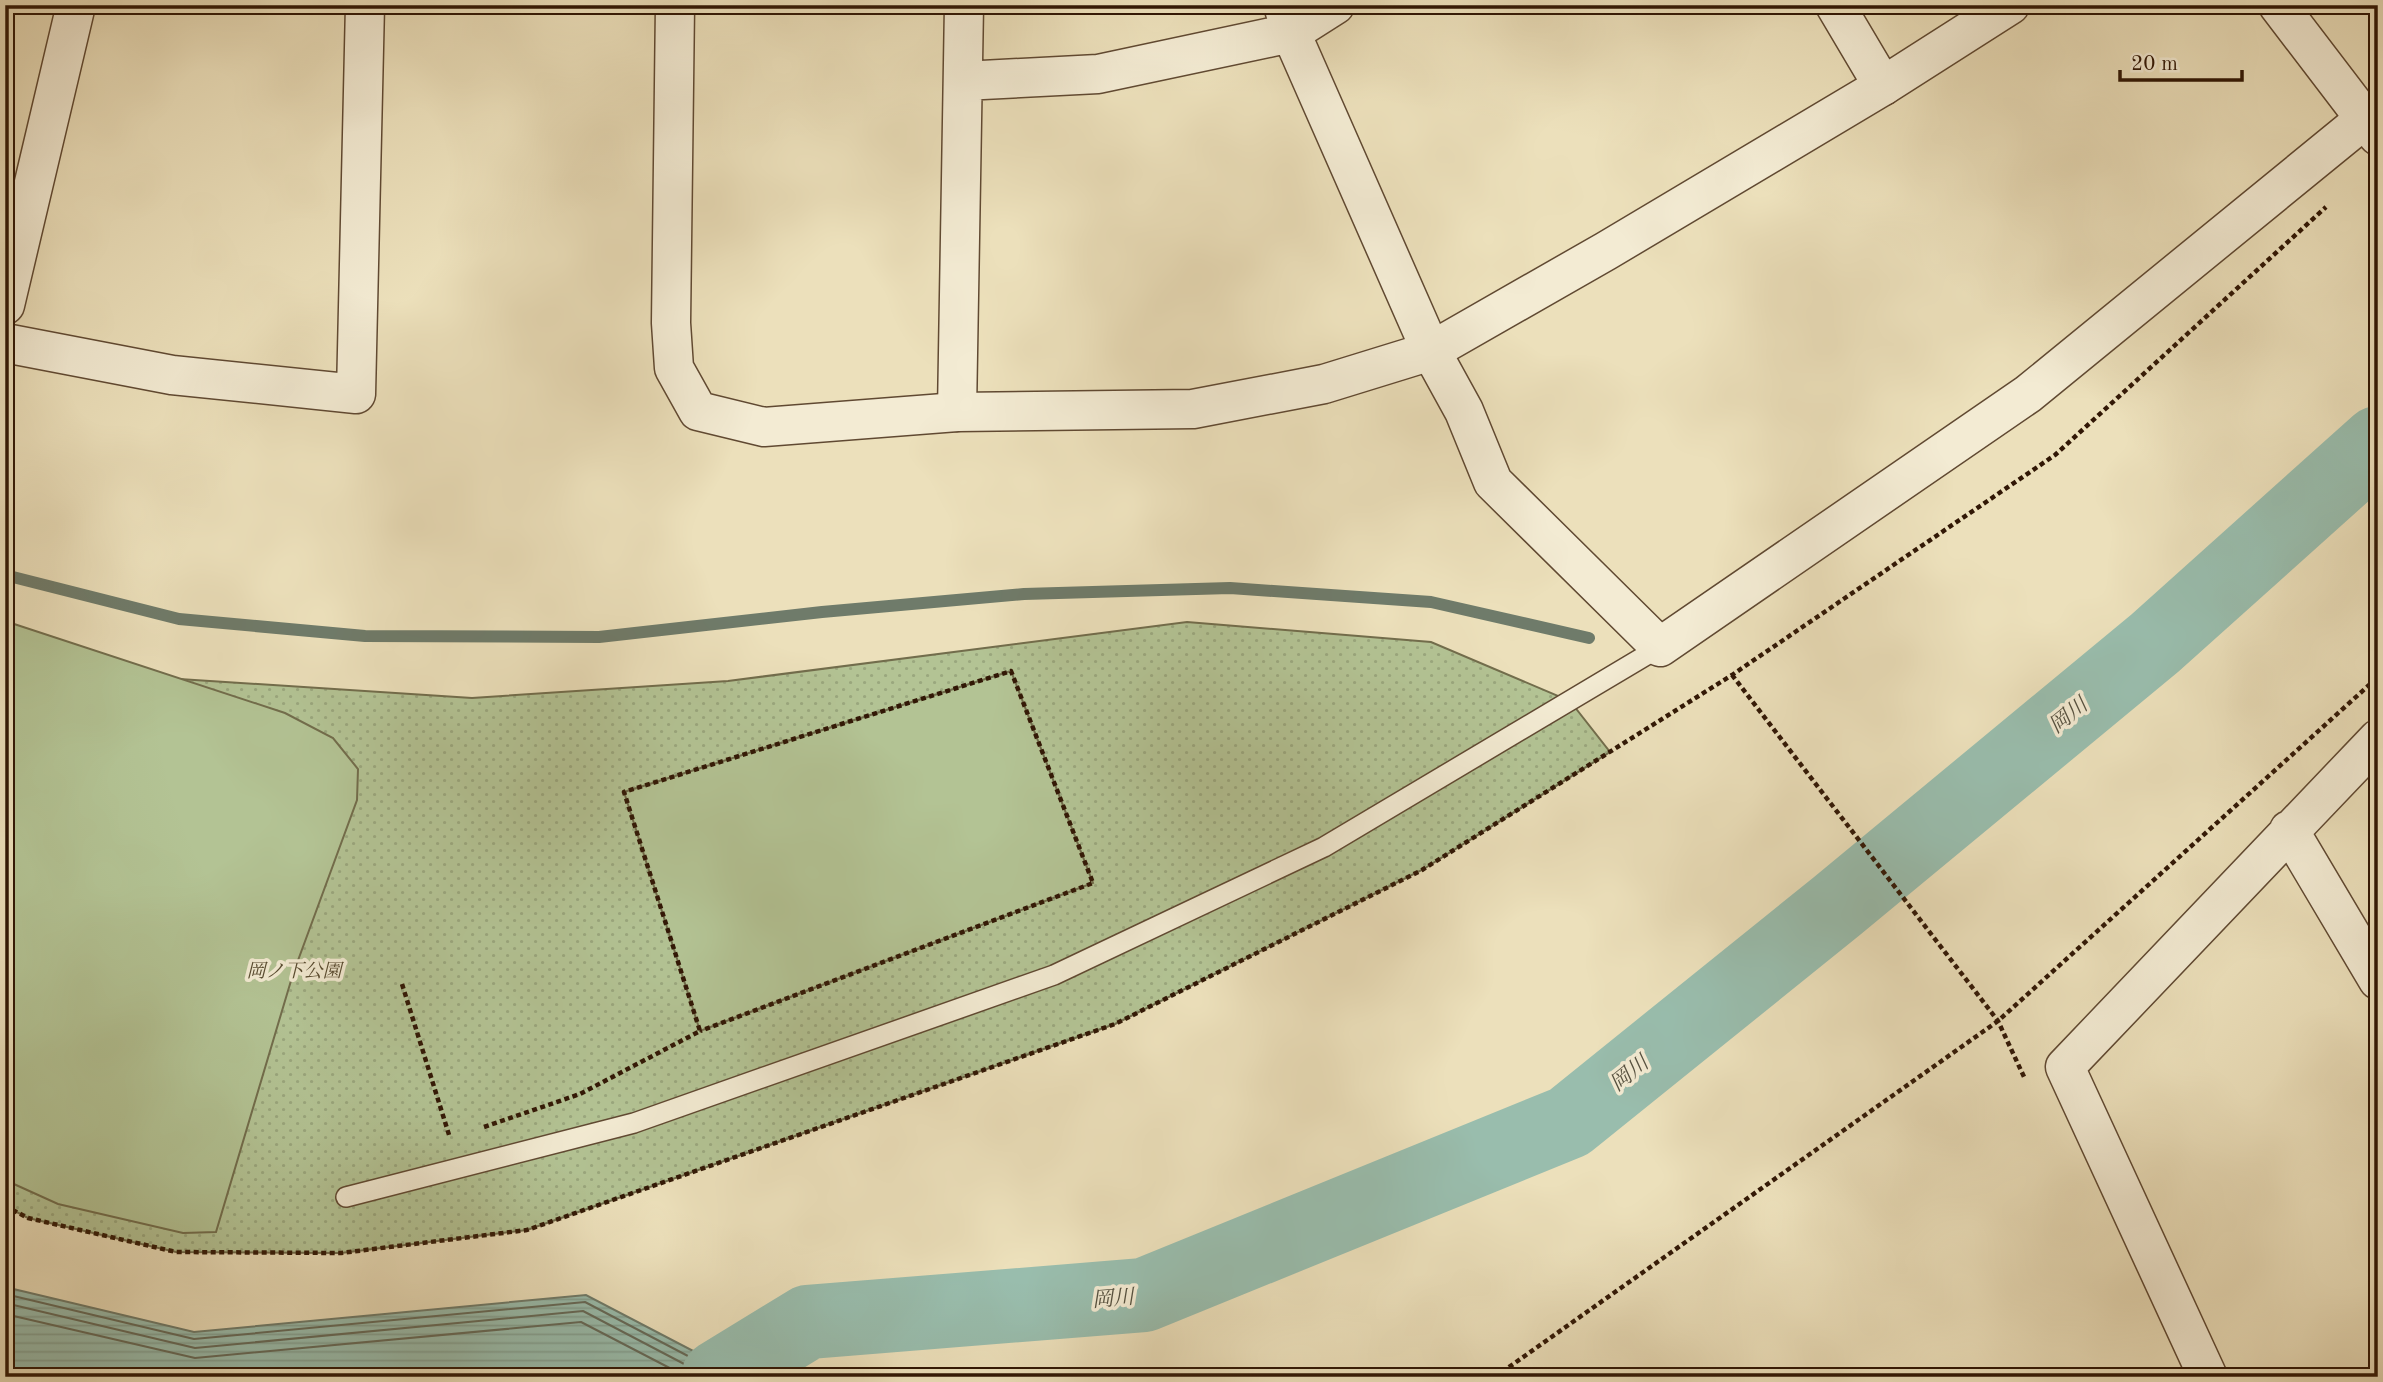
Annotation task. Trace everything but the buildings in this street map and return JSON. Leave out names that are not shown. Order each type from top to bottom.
[{"type":"street","points":[[5,305],[76,5]]},
{"type":"street","points":[[5,343],[172,375],[356,394],[365,5]]},
{"type":"street","points":[[675,5],[671,324],[674,368],[698,411],[764,427],[957,412],[1193,409],[1324,384],[1431,351],[1606,251],[1882,86],[2010,5]]},
{"type":"street","points":[[957,412],[964,5]]},
{"type":"street","points":[[962,81],[1098,74],[1335,5]]},
{"type":"street","points":[[1835,5],[1882,86]]},
{"type":"street","points":[[1287,19],[1431,351],[1464,411],[1493,482],[1660,647],[2028,394],[2372,127],[2278,5]]},
{"type":"street","points":[[2208,1377],[2065,1067],[2378,739]]},
{"type":"street","points":[[2290,830],[2378,980]]},
{"type":"lane","points":[[346,1197],[634,1123],[1054,975],[1324,847],[1660,647]]},
{"type":"path","points":[[1998,1021],[1732,675],[2055,455],[2327,205]]},
{"type":"path","points":[[476,1130],[580,1094],[701,1031],[1093,883],[1011,671],[624,792],[701,1031]]},
{"type":"path","points":[[1495,1377],[1998,1021],[2378,677]]},
{"type":"path","points":[[402,984],[450,1138],[463,1134]]},
{"type":"green space","points":[[5,621],[285,713],[333,738],[358,769],[357,800],[293,974],[216,1232],[183,1233],[58,1204],[5,1180]]},
{"type":"green space","name":"岡ノ下公園","points":[[1187,622],[1431,642],[1570,701],[1610,752],[1422,870],[1115,1024],[527,1230],[341,1253],[176,1252],[28,1218],[5,1206],[5,623],[164,678],[472,698],[728,681]]},
{"type":"green space","points":[[1011,671],[1093,883],[700,1031],[624,792]]},
{"type":"water","points":[[5,1287],[194,1332],[586,1295],[743,1377],[5,1377]]},
{"type":"waterway","name":"岡川","points":[[718,1377],[808,1322],[1144,1295],[1569,1122],[1837,906],[2155,643],[2378,443]]},
{"type":"waterway","points":[[5,575],[179,619],[365,636],[599,637],[822,612],[1024,594],[1230,588],[1431,602],[1589,638]]}]
